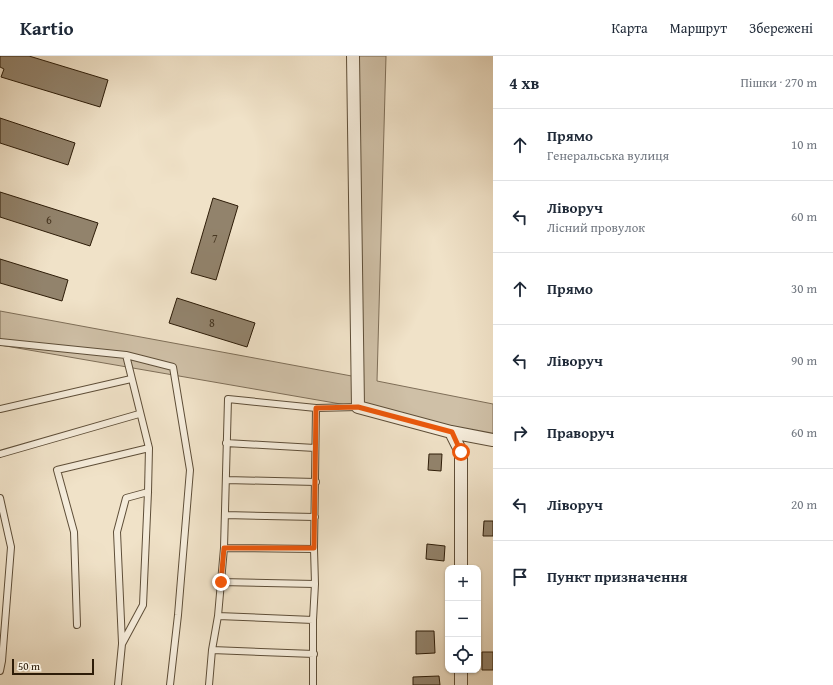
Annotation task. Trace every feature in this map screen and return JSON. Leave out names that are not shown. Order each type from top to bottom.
[{"type":"street","points":[[353,56],[358,407],[452,432],[493,440]]},
{"type":"street","points":[[452,432],[461,452],[461,565]]},
{"type":"street","points":[[461,673],[461,685]]},
{"type":"lane","points":[[0,342],[126,355],[173,367],[190,470],[178,615],[170,685]]},
{"type":"lane","points":[[122,644],[144,605],[149,448],[139,414],[126,355]]},
{"type":"lane","points":[[0,409],[131,379]]},
{"type":"lane","points":[[216,685],[209,685],[212,650],[218,616],[224,548],[228,399],[316,408],[358,407]]},
{"type":"lane","points":[[313,685],[316,408]]},
{"type":"lane","points":[[0,454],[139,414]]},
{"type":"lane","points":[[226,443],[315,448]]},
{"type":"lane","points":[[77,625],[74,532],[57,470],[149,448]]},
{"type":"lane","points":[[226,480],[316,482]]},
{"type":"lane","points":[[118,685],[122,644],[117,532],[126,498],[148,492]]},
{"type":"lane","points":[[0,498],[11,547],[0,671]]},
{"type":"lane","points":[[225,515],[315,517]]},
{"type":"lane","points":[[224,548],[314,548]]},
{"type":"lane","points":[[221,582],[315,584]]},
{"type":"lane","points":[[218,616],[314,620]]},
{"type":"lane","points":[[212,650],[314,654]]},
{"type":"shaded area","points":[[353,56],[386,56],[377,381],[493,404],[493,440],[358,407],[0,345],[0,311],[357,377]]},
{"type":"building","points":[[0,56],[29,56],[108,80],[100,107],[1,77],[4,69],[0,67]]},
{"type":"building","points":[[0,118],[75,143],[68,165],[0,143]]},
{"type":"building","points":[[0,192],[98,223],[90,246],[0,217]]},
{"type":"building","points":[[213,198],[238,206],[216,280],[191,273]]},
{"type":"building","points":[[0,259],[68,280],[62,301],[0,283]]},
{"type":"building","points":[[177,298],[255,323],[247,347],[169,323]]},
{"type":"building","points":[[429,454],[442,454],[441,471],[428,470]]},
{"type":"building","points":[[484,521],[493,521],[493,536],[483,536]]},
{"type":"building","points":[[427,544],[445,546],[444,561],[426,559]]},
{"type":"building","points":[[416,631],[434,631],[435,653],[416,654]]},
{"type":"building","points":[[482,652],[493,652],[493,670],[482,670]]},
{"type":"building","points":[[439,676],[440,685],[413,685],[413,677]]},
{"type":"route","points":[[221,582],[224,548],[314,548],[316,408],[358,407],[452,432],[461,452]]}]
